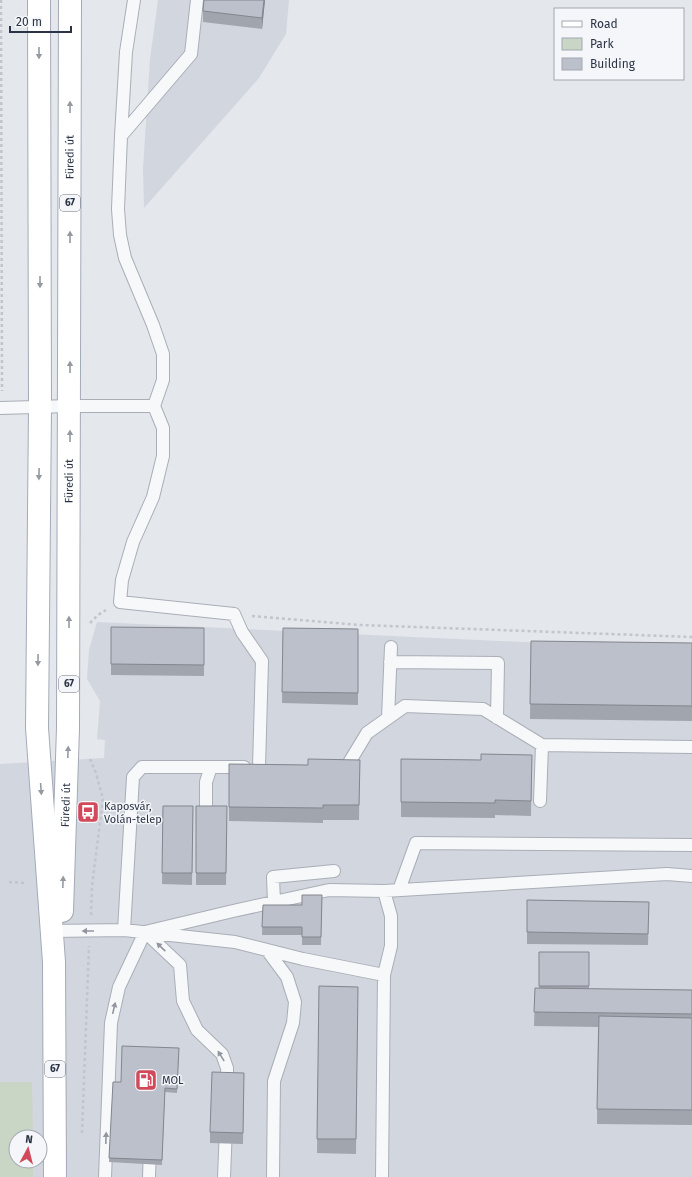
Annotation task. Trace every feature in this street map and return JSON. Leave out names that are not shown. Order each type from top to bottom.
[{"type":"main road","name":"Füredi út","points":[[39,0],[40,407],[37,728],[56,931]]},
{"type":"main road","name":"Füredi út","points":[[55,1177],[54,962],[56,931],[63,885],[68,728],[70,0]]},
{"type":"lane","points":[[134,0],[126,52],[118,209],[120,235],[125,258],[153,325],[163,354],[163,380],[154,406],[163,428],[163,456],[153,497],[133,542],[124,572],[120,602],[234,614],[242,632],[262,661],[259,767]]},
{"type":"lane","points":[[121,136],[191,54],[197,0]]},
{"type":"lane","points":[[1,408],[154,406]]},
{"type":"lane","points":[[388,718],[391,647]]},
{"type":"lane","points":[[390,662],[498,663],[497,718]]},
{"type":"lane","points":[[325,766],[347,766],[367,733],[405,706],[483,709],[542,745],[692,747]]},
{"type":"lane","points":[[540,800],[542,745]]},
{"type":"lane","points":[[124,930],[133,777],[142,767],[273,767]]},
{"type":"lane","points":[[206,809],[206,782],[211,767]]},
{"type":"lane","points":[[399,890],[416,843],[692,845]]},
{"type":"lane","points":[[274,902],[273,877],[334,871]]},
{"type":"lane","points":[[144,932],[329,890],[384,891],[667,874],[692,876]]},
{"type":"lane","points":[[382,1177],[384,975],[391,946],[391,916],[384,891]]},
{"type":"lane","points":[[56,931],[124,930],[235,942],[303,959],[384,975]]},
{"type":"lane","points":[[144,932],[180,965],[183,1001],[197,1030],[222,1054],[227,1068],[226,1099]]},
{"type":"lane","points":[[105,1177],[111,1023],[119,987],[144,932]]},
{"type":"lane","points":[[267,950],[287,977],[295,1002],[293,1023],[274,1081],[272,1177]]},
{"type":"lane","points":[[107,1108],[122,1111]]},
{"type":"lane","points":[[224,1177],[226,1114]]},
{"type":"lane","points":[[150,1137],[150,1177]]},
{"type":"path","points":[[1,0],[1,408]]},
{"type":"path","points":[[88,625],[98,615],[120,602]]},
{"type":"path","points":[[234,614],[361,624],[692,636]]},
{"type":"path","points":[[82,1134],[92,886],[102,799],[96,773],[88,755]]},
{"type":"shaded area","points":[[158,0],[289,0],[286,34],[259,78],[144,208],[143,169],[150,59]]},
{"type":"shaded area","points":[[97,622],[692,650],[692,1177],[0,1177],[0,764],[104,758],[105,740],[97,739],[100,701],[87,679],[89,650]]},
{"type":"green space","points":[[0,1082],[32,1082],[33,1129],[8,1129],[8,1169],[33,1169],[33,1177],[0,1177]]},
{"type":"building","points":[[204,0],[264,0],[262,18],[203,11]]},
{"type":"building","points":[[111,627],[204,628],[204,665],[111,664]]},
{"type":"building","points":[[283,628],[358,629],[358,693],[282,692]]},
{"type":"building","points":[[531,641],[692,643],[692,706],[530,704]]},
{"type":"building","points":[[481,754],[532,755],[531,801],[495,800],[495,803],[401,802],[401,759],[481,760]]},
{"type":"building","points":[[308,759],[360,760],[359,805],[323,805],[323,808],[229,807],[229,764],[308,765]]},
{"type":"building","points":[[163,806],[193,806],[192,873],[162,873]]},
{"type":"building","points":[[196,806],[227,806],[226,873],[196,873]]},
{"type":"building","points":[[302,895],[322,895],[321,937],[302,937],[302,927],[262,927],[263,905],[302,905]]},
{"type":"building","points":[[527,900],[649,902],[648,934],[527,932]]},
{"type":"building","points":[[539,952],[589,952],[589,986],[539,986]]},
{"type":"building","points":[[319,986],[358,987],[356,1139],[317,1139]]},
{"type":"building","points":[[535,988],[692,990],[692,1014],[534,1012]]},
{"type":"building","points":[[599,1016],[692,1018],[692,1110],[597,1109]]},
{"type":"building","points":[[122,1046],[179,1048],[177,1089],[165,1088],[162,1160],[109,1158],[113,1082],[121,1082]]},
{"type":"building","points":[[212,1072],[244,1073],[243,1133],[210,1132]]},
{"type":"place","name":"Kaposvár, Volán-telep","points":[[88,812]]},
{"type":"place","name":"MOL","points":[[146,1080]]}]
